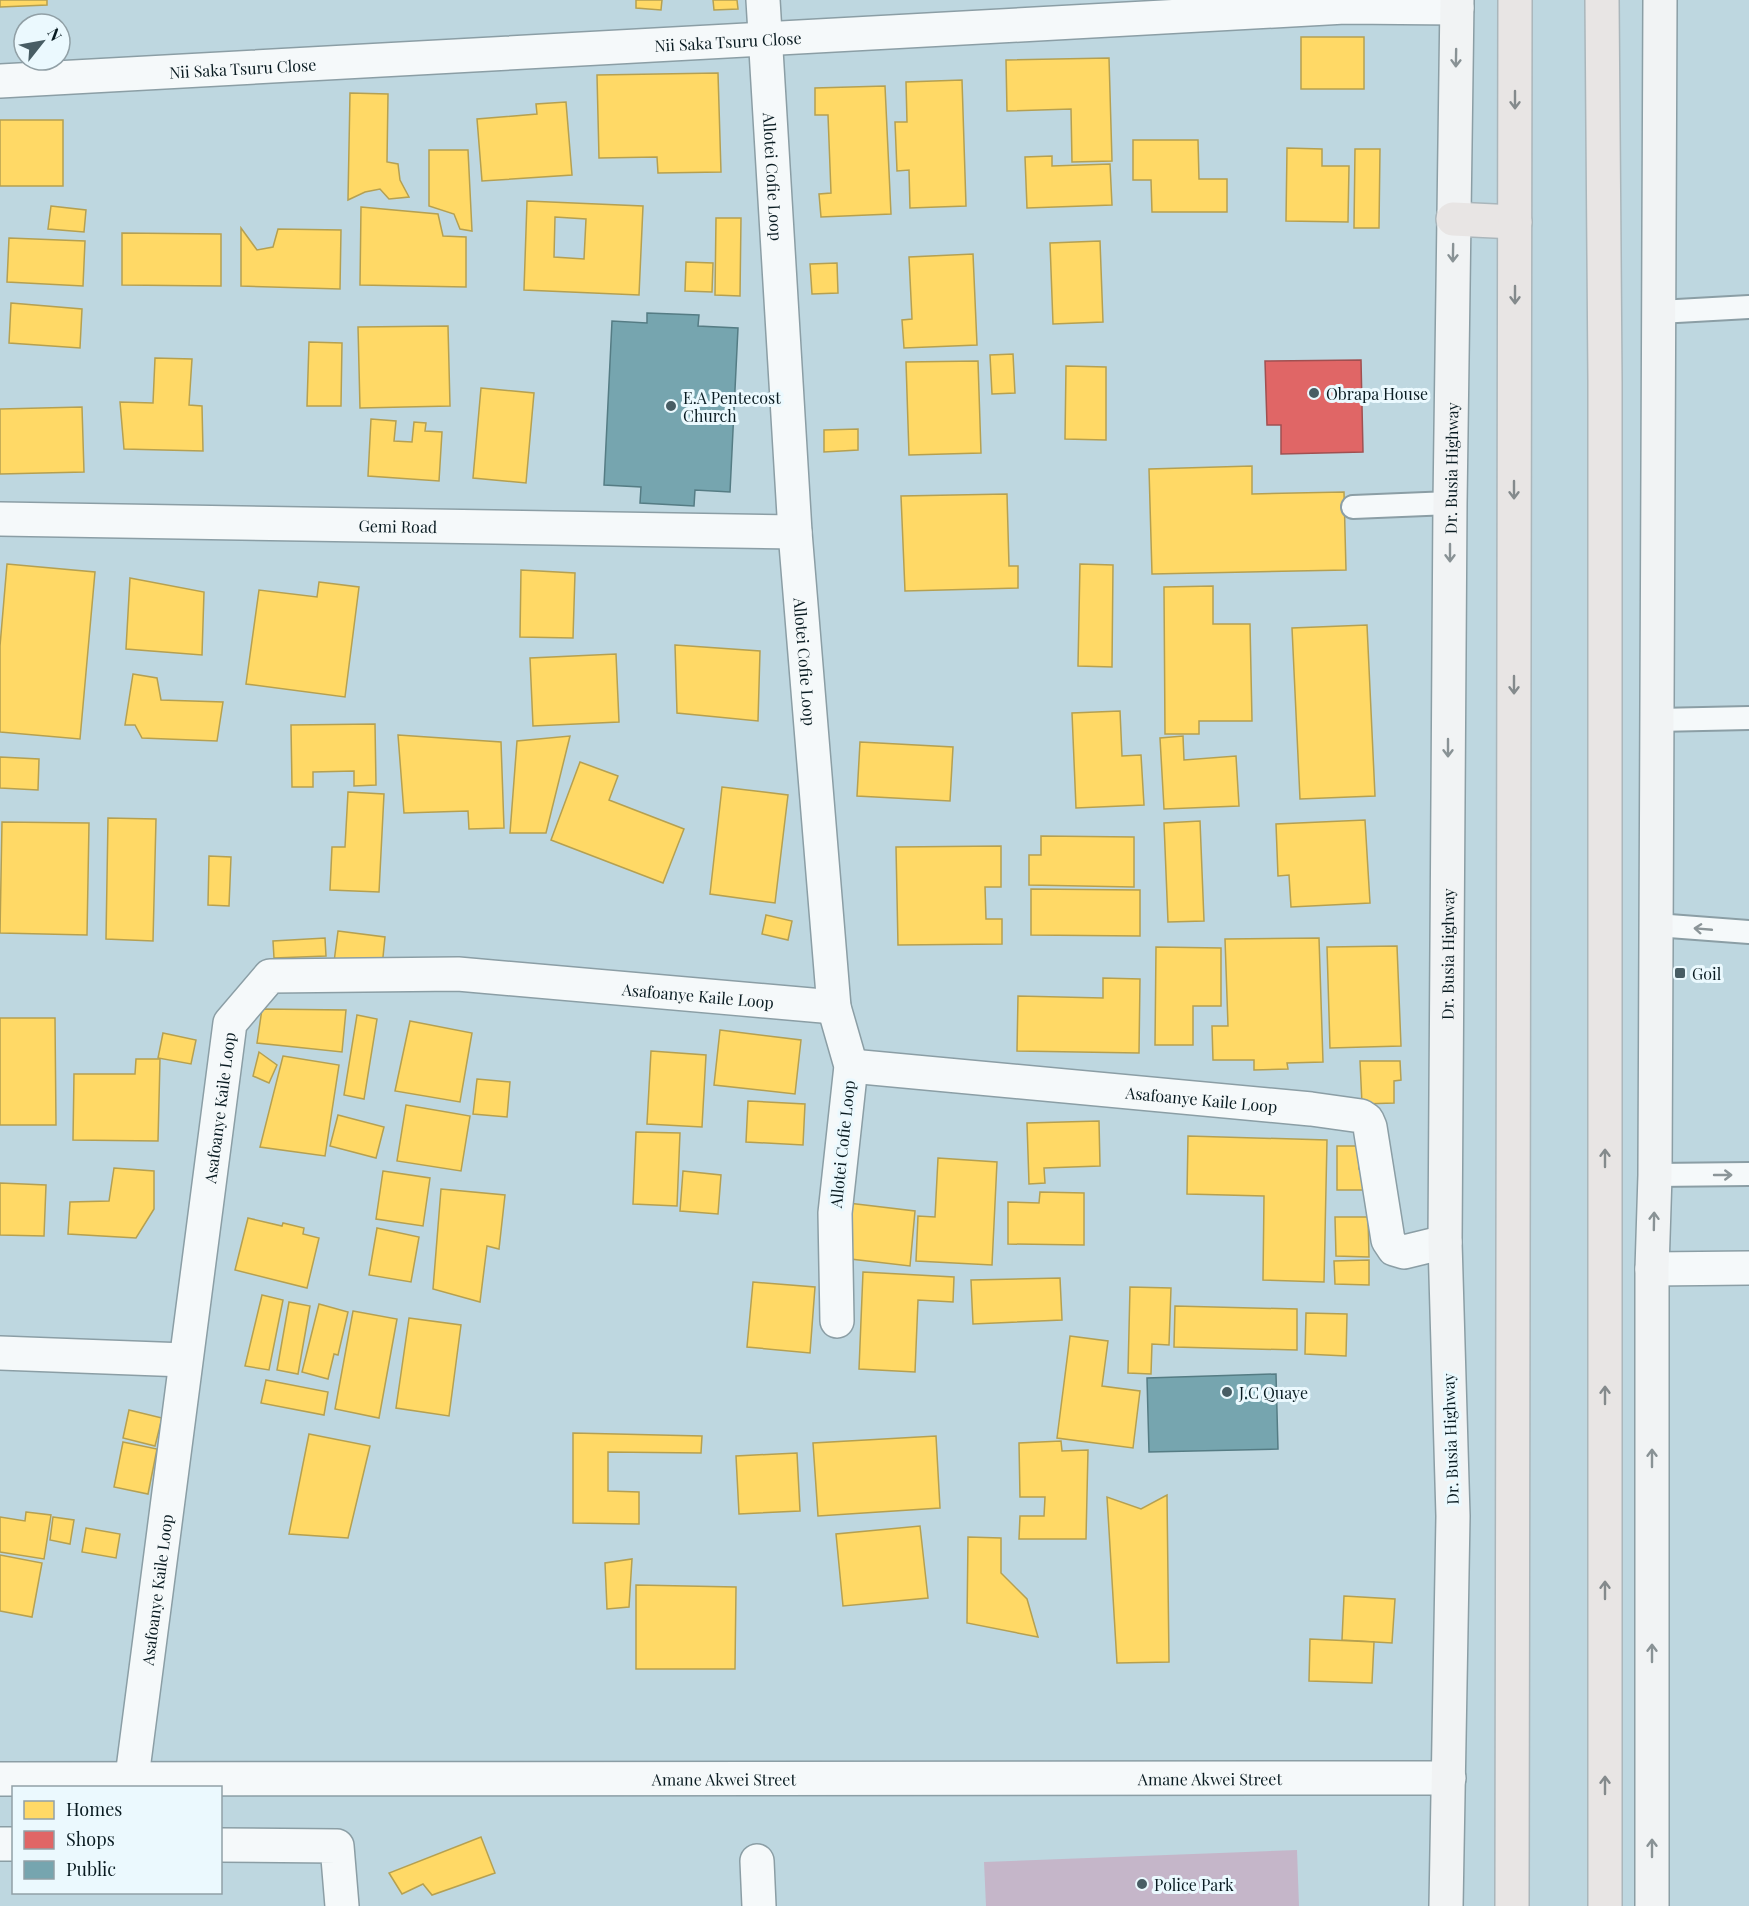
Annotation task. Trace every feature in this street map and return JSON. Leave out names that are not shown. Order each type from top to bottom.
[{"type":"highway","points":[[1512,1906],[1515,0]]},
{"type":"highway","points":[[1602,0],[1605,381],[1605,1906]]},
{"type":"highway","points":[[1453,219],[1515,222]]},
{"type":"street","name":"Allotei Cofie Loop","points":[[763,0],[795,532],[834,1007],[851,1066],[835,1213],[837,1321]]},
{"type":"street","points":[[1652,1906],[1652,1269],[1655,1175],[1660,0]]},
{"type":"street","name":"Nii Saka Tsuru Close","points":[[0,81],[1345,7],[1457,4]]},
{"type":"street","name":"Dr. Busia Highway","points":[[1446,1906],[1453,1516],[1445,1242],[1450,503],[1457,4]]},
{"type":"street","name":"Gemi Road","points":[[0,519],[795,532]]},
{"type":"street","name":"Asafoanye Kaile Loop","points":[[132,1778],[230,1023],[270,976],[458,974],[834,1007]]},
{"type":"street","name":"Asafoanye Kaile Loop","points":[[851,1066],[1311,1109],[1361,1116],[1367,1120],[1370,1127],[1388,1240],[1394,1249],[1404,1252],[1445,1242]]},
{"type":"street","points":[[1652,1269],[1749,1268]]},
{"type":"street","points":[[0,1353],[185,1360]]},
{"type":"street","name":"Amane Akwei Street","points":[[0,1779],[1449,1778]]},
{"type":"street","points":[[222,1845],[338,1846],[342,1906]]},
{"type":"street","points":[[757,1861],[759,1906]]},
{"type":"lane","points":[[1659,312],[1749,307]]},
{"type":"lane","points":[[1353,507],[1450,503]]},
{"type":"lane","points":[[1657,720],[1749,718]]},
{"type":"lane","points":[[1656,925],[1749,932]]},
{"type":"lane","points":[[1655,1175],[1749,1174]]},
{"type":"shaded area","name":"Police Park","points":[[1297,1850],[1299,1906],[986,1906],[984,1862]]},
{"type":"building: Homes","points":[[0,0],[47,0],[47,5],[0,7]]},
{"type":"building: Homes","points":[[636,0],[662,0],[661,10],[636,8]]},
{"type":"building: Homes","points":[[713,0],[737,0],[738,9],[714,10]]},
{"type":"building: Homes","points":[[1301,37],[1364,37],[1364,89],[1301,89]]},
{"type":"building: Homes","points":[[1109,58],[1112,161],[1072,162],[1071,109],[1007,111],[1006,60]]},
{"type":"building: Homes","points":[[718,73],[721,172],[658,173],[657,157],[599,158],[597,75]]},
{"type":"building: Homes","points":[[962,80],[966,206],[910,208],[909,170],[897,171],[895,122],[907,122],[906,82]]},
{"type":"building: Homes","points":[[885,86],[891,214],[821,217],[819,194],[831,193],[828,115],[815,115],[815,88]]},
{"type":"building: Homes","points":[[350,93],[388,94],[387,162],[398,164],[400,180],[409,197],[389,199],[380,189],[365,192],[348,200]]},
{"type":"building: Homes","points":[[566,102],[572,175],[482,181],[477,119],[537,114],[536,104]]},
{"type":"building: Homes","points":[[0,120],[63,120],[63,186],[0,186]]},
{"type":"building: Homes","points":[[1133,140],[1198,140],[1199,179],[1227,179],[1227,212],[1152,212],[1151,180],[1133,180]]},
{"type":"building: Homes","points":[[1287,148],[1322,149],[1322,166],[1349,166],[1348,222],[1286,221]]},
{"type":"building: Homes","points":[[1355,149],[1380,149],[1379,228],[1354,228]]},
{"type":"building: Homes","points":[[429,150],[468,150],[472,231],[460,229],[454,214],[429,206]]},
{"type":"building: Homes","points":[[1052,156],[1052,166],[1110,164],[1112,205],[1027,208],[1025,157]]},
{"type":"building: Homes","points":[[527,201],[643,206],[639,295],[524,290]],"holes":[[[555,217],[586,219],[584,259],[554,257]]]},
{"type":"building: Homes","points":[[51,206],[86,210],[84,232],[48,229]]},
{"type":"building: Homes","points":[[361,207],[438,214],[443,236],[466,237],[466,287],[360,285]]},
{"type":"building: Homes","points":[[716,218],[741,218],[740,296],[715,295]]},
{"type":"building: Homes","points":[[241,228],[257,250],[273,247],[278,229],[341,230],[340,289],[241,286]]},
{"type":"building: Homes","points":[[122,233],[221,234],[221,286],[122,285]]},
{"type":"building: Homes","points":[[9,238],[85,241],[83,286],[7,282]]},
{"type":"building: Homes","points":[[1100,241],[1103,322],[1053,324],[1050,243]]},
{"type":"building: Homes","points":[[973,254],[977,345],[904,348],[902,320],[912,319],[909,257]]},
{"type":"building: Homes","points":[[686,262],[713,263],[712,292],[685,291]]},
{"type":"building: Homes","points":[[837,263],[838,293],[812,294],[810,264]]},
{"type":"building: Homes","points":[[11,303],[82,309],[80,348],[9,343]]},
{"type":"building: Homes","points":[[448,326],[450,406],[360,408],[358,327]]},
{"type":"building: Homes","points":[[309,342],[342,343],[341,406],[307,406]]},
{"type":"building: Homes","points":[[1013,354],[1015,393],[992,394],[990,355]]},
{"type":"building: Homes","points":[[155,358],[192,359],[189,405],[202,406],[203,451],[124,449],[120,402],[153,403]]},
{"type":"building: Homes","points":[[978,361],[981,453],[909,455],[906,362]]},
{"type":"building: Homes","points":[[1066,366],[1106,367],[1106,440],[1065,439]]},
{"type":"building: Homes","points":[[481,388],[534,393],[526,483],[473,478]]},
{"type":"building: Homes","points":[[82,407],[84,472],[0,474],[0,409]]},
{"type":"building: Homes","points":[[371,419],[396,421],[394,441],[412,442],[414,422],[426,423],[425,431],[442,432],[439,481],[368,476]]},
{"type":"building: Homes","points":[[858,429],[858,450],[824,452],[824,430]]},
{"type":"building: Homes","points":[[1252,466],[1252,494],[1344,492],[1346,570],[1152,574],[1149,469]]},
{"type":"building: Homes","points":[[1007,494],[1009,566],[1018,566],[1018,588],[905,591],[901,496]]},
{"type":"building: Homes","points":[[7,564],[95,572],[80,739],[0,732],[0,646]]},
{"type":"building: Homes","points":[[1080,564],[1113,565],[1112,667],[1078,666]]},
{"type":"building: Homes","points":[[521,570],[575,573],[573,638],[520,637]]},
{"type":"building: Homes","points":[[130,578],[204,592],[202,655],[126,649]]},
{"type":"building: Homes","points":[[319,582],[359,587],[345,697],[246,684],[259,590],[317,597]]},
{"type":"building: Homes","points":[[1213,586],[1213,624],[1250,624],[1252,721],[1199,721],[1199,734],[1165,734],[1164,587]]},
{"type":"building: Homes","points":[[1367,625],[1375,796],[1300,799],[1292,628]]},
{"type":"building: Homes","points":[[675,645],[760,651],[758,721],[677,713]]},
{"type":"building: Homes","points":[[616,654],[619,722],[533,726],[530,658]]},
{"type":"building: Homes","points":[[133,674],[157,678],[161,700],[223,702],[217,741],[142,738],[135,725],[125,725]]},
{"type":"building: Homes","points":[[1120,711],[1122,756],[1141,755],[1144,805],[1076,808],[1072,713]]},
{"type":"building: Homes","points":[[375,724],[376,785],[354,786],[354,771],[313,772],[313,787],[292,787],[291,725]]},
{"type":"building: Homes","points":[[398,735],[501,742],[504,828],[469,829],[468,811],[404,813]]},
{"type":"building: Homes","points":[[570,736],[546,833],[510,833],[517,741]]},
{"type":"building: Homes","points":[[1183,736],[1184,760],[1236,756],[1239,806],[1164,809],[1160,738]]},
{"type":"building: Homes","points":[[860,742],[953,747],[950,801],[857,796]]},
{"type":"building: Homes","points":[[0,757],[39,759],[38,790],[0,788]]},
{"type":"building: Homes","points":[[580,762],[618,776],[609,800],[684,829],[663,883],[551,840]]},
{"type":"building: Homes","points":[[722,787],[788,795],[775,903],[710,894]]},
{"type":"building: Homes","points":[[348,792],[384,794],[379,892],[330,890],[332,847],[345,847]]},
{"type":"building: Homes","points":[[108,818],[156,819],[153,941],[106,939]]},
{"type":"building: Homes","points":[[1365,820],[1370,903],[1291,907],[1289,875],[1278,876],[1276,824]]},
{"type":"building: Homes","points":[[1200,821],[1204,921],[1168,922],[1164,823]]},
{"type":"building: Homes","points":[[2,822],[89,823],[87,935],[0,933]]},
{"type":"building: Homes","points":[[1041,836],[1134,837],[1134,887],[1029,885],[1029,855],[1041,855]]},
{"type":"building: Homes","points":[[1001,846],[1001,887],[985,887],[986,919],[1002,919],[1002,944],[898,945],[896,847]]},
{"type":"building: Homes","points":[[209,856],[231,857],[229,906],[208,905]]},
{"type":"building: Homes","points":[[1031,889],[1140,890],[1140,936],[1031,935]]},
{"type":"building: Homes","points":[[766,915],[792,921],[788,940],[762,934]]},
{"type":"building: Homes","points":[[338,931],[385,937],[382,967],[334,962]]},
{"type":"building: Homes","points":[[325,938],[326,956],[274,958],[273,941]]},
{"type":"building: Homes","points":[[1319,938],[1323,1062],[1287,1063],[1288,1069],[1254,1070],[1254,1060],[1213,1060],[1212,1026],[1228,1026],[1225,939]]},
{"type":"building: Homes","points":[[1397,946],[1401,1046],[1330,1048],[1327,947]]},
{"type":"building: Homes","points":[[1156,947],[1221,948],[1221,1006],[1193,1006],[1193,1045],[1155,1045]]},
{"type":"building: Homes","points":[[1103,978],[1140,979],[1139,1053],[1017,1051],[1018,996],[1103,998]]},
{"type":"building: Homes","points":[[262,1009],[346,1010],[342,1052],[257,1043]]},
{"type":"building: Homes","points":[[357,1015],[377,1019],[364,1099],[344,1095]]},
{"type":"building: Homes","points":[[0,1018],[55,1018],[56,1125],[0,1125]]},
{"type":"building: Homes","points":[[410,1021],[472,1033],[460,1102],[395,1091]]},
{"type":"building: Homes","points":[[720,1030],[801,1040],[795,1094],[714,1085]]},
{"type":"building: Homes","points":[[163,1033],[196,1040],[191,1064],[158,1058]]},
{"type":"building: Homes","points":[[651,1051],[706,1055],[702,1127],[647,1124]]},
{"type":"building: Homes","points":[[259,1052],[277,1065],[269,1083],[253,1076]]},
{"type":"building: Homes","points":[[283,1056],[339,1065],[325,1156],[260,1147]]},
{"type":"building: Homes","points":[[136,1059],[160,1059],[158,1141],[73,1140],[74,1074],[135,1074]]},
{"type":"building: Homes","points":[[1360,1061],[1400,1061],[1401,1080],[1394,1081],[1394,1103],[1362,1104]]},
{"type":"building: Homes","points":[[477,1079],[510,1082],[507,1117],[473,1114]]},
{"type":"building: Homes","points":[[748,1101],[805,1104],[803,1145],[746,1142]]},
{"type":"building: Homes","points":[[406,1105],[470,1116],[461,1171],[397,1161]]},
{"type":"building: Homes","points":[[338,1115],[384,1127],[376,1158],[330,1146]]},
{"type":"building: Homes","points":[[1099,1121],[1100,1166],[1044,1168],[1045,1183],[1029,1184],[1027,1123]]},
{"type":"building: Homes","points":[[636,1132],[680,1133],[677,1206],[633,1204]]},
{"type":"building: Homes","points":[[1188,1136],[1327,1140],[1324,1282],[1263,1280],[1264,1196],[1187,1194]]},
{"type":"building: Homes","points":[[1337,1146],[1358,1146],[1359,1169],[1366,1169],[1366,1190],[1337,1190]]},
{"type":"building: Homes","points":[[938,1158],[997,1162],[992,1265],[916,1261],[918,1216],[935,1217]]},
{"type":"building: Homes","points":[[114,1168],[154,1171],[154,1209],[136,1238],[68,1234],[70,1202],[109,1201]]},
{"type":"building: Homes","points":[[383,1171],[430,1178],[423,1226],[376,1219]]},
{"type":"building: Homes","points":[[683,1171],[721,1175],[718,1214],[680,1211]]},
{"type":"building: Homes","points":[[0,1183],[46,1185],[44,1236],[0,1235]]},
{"type":"building: Homes","points":[[441,1189],[505,1195],[499,1249],[487,1246],[480,1302],[433,1289]]},
{"type":"building: Homes","points":[[1040,1192],[1084,1193],[1084,1245],[1008,1244],[1008,1202],[1039,1203]]},
{"type":"building: Homes","points":[[848,1203],[915,1211],[910,1266],[842,1258]]},
{"type":"building: Homes","points":[[1335,1217],[1368,1217],[1369,1257],[1336,1256]]},
{"type":"building: Homes","points":[[248,1218],[282,1226],[283,1223],[304,1228],[303,1234],[319,1238],[307,1288],[235,1270]]},
{"type":"building: Homes","points":[[377,1228],[419,1237],[411,1282],[369,1275]]},
{"type":"building: Homes","points":[[1369,1260],[1369,1285],[1335,1284],[1334,1261]]},
{"type":"building: Homes","points":[[863,1272],[954,1277],[953,1302],[918,1300],[915,1372],[859,1369]]},
{"type":"building: Homes","points":[[1060,1278],[1062,1320],[973,1324],[971,1280]]},
{"type":"building: Homes","points":[[753,1282],[815,1287],[810,1353],[747,1347]]},
{"type":"building: Homes","points":[[1130,1287],[1171,1288],[1169,1345],[1152,1344],[1151,1374],[1128,1373]]},
{"type":"building: Homes","points":[[262,1295],[283,1300],[269,1370],[245,1366]]},
{"type":"building: Homes","points":[[289,1302],[310,1306],[298,1374],[277,1370]]},
{"type":"building: Homes","points":[[319,1304],[348,1312],[338,1355],[334,1354],[328,1379],[302,1372]]},
{"type":"building: Homes","points":[[1175,1306],[1297,1309],[1297,1350],[1174,1347]]},
{"type":"building: Homes","points":[[353,1311],[397,1319],[379,1418],[335,1409]]},
{"type":"building: Homes","points":[[1306,1313],[1347,1314],[1346,1356],[1305,1354]]},
{"type":"building: Homes","points":[[409,1318],[461,1325],[449,1416],[396,1408]]},
{"type":"building: Homes","points":[[1070,1336],[1108,1341],[1102,1386],[1140,1391],[1133,1448],[1057,1438]]},
{"type":"building: Homes","points":[[266,1380],[328,1392],[324,1415],[261,1403]]},
{"type":"building: Homes","points":[[129,1410],[162,1418],[155,1446],[123,1438]]},
{"type":"building: Homes","points":[[573,1433],[702,1436],[701,1453],[608,1452],[608,1491],[639,1492],[639,1524],[573,1523]]},
{"type":"building: Homes","points":[[309,1434],[370,1446],[348,1538],[289,1534]]},
{"type":"building: Homes","points":[[936,1436],[940,1508],[818,1516],[813,1443]]},
{"type":"building: Homes","points":[[1061,1441],[1062,1451],[1088,1450],[1086,1539],[1019,1539],[1020,1516],[1044,1516],[1045,1497],[1020,1497],[1019,1443]]},
{"type":"building: Homes","points":[[123,1442],[157,1449],[148,1494],[114,1487]]},
{"type":"building: Homes","points":[[797,1453],[800,1511],[739,1514],[736,1456]]},
{"type":"building: Homes","points":[[1167,1495],[1169,1662],[1117,1663],[1107,1497],[1141,1509]]},
{"type":"building: Homes","points":[[26,1512],[51,1515],[44,1559],[0,1552],[0,1517],[25,1521]]},
{"type":"building: Homes","points":[[53,1517],[74,1520],[70,1544],[50,1540]]},
{"type":"building: Homes","points":[[920,1526],[928,1598],[843,1606],[836,1534]]},
{"type":"building: Homes","points":[[86,1528],[120,1534],[116,1558],[82,1552]]},
{"type":"building: Homes","points":[[968,1537],[1001,1538],[1001,1573],[1027,1599],[1038,1637],[967,1623]]},
{"type":"building: Homes","points":[[0,1555],[42,1563],[32,1617],[0,1611]]},
{"type":"building: Homes","points":[[632,1559],[629,1607],[607,1609],[605,1563]]},
{"type":"building: Homes","points":[[636,1585],[736,1587],[735,1669],[636,1669]]},
{"type":"building: Homes","points":[[1344,1596],[1395,1599],[1392,1643],[1342,1640]]},
{"type":"building: Homes","points":[[1310,1639],[1374,1642],[1372,1683],[1309,1681]]},
{"type":"building: Homes","points":[[481,1837],[495,1873],[432,1895],[423,1884],[402,1894],[389,1873]]},
{"type":"building: Shops","name":"Obrapa House","points":[[1361,360],[1363,452],[1281,454],[1281,425],[1267,425],[1265,361]]},
{"type":"building: Public","name":"E.A Pentecost Church","points":[[647,313],[699,315],[698,326],[738,328],[730,492],[695,490],[694,506],[640,503],[641,487],[604,485],[612,321],[647,323]]},
{"type":"building: Public","points":[[1276,1374],[1278,1449],[1149,1452],[1147,1378]]},
{"type":"place","name":"Obrapa House","points":[[1314,393]]},
{"type":"place","name":"E.A Pentecost Church","points":[[671,406]]},
{"type":"place","name":"Goil","points":[[1680,973]]},
{"type":"place","name":"J.C Quaye","points":[[1227,1392]]},
{"type":"place","name":"Police Park","points":[[1142,1884]]}]
